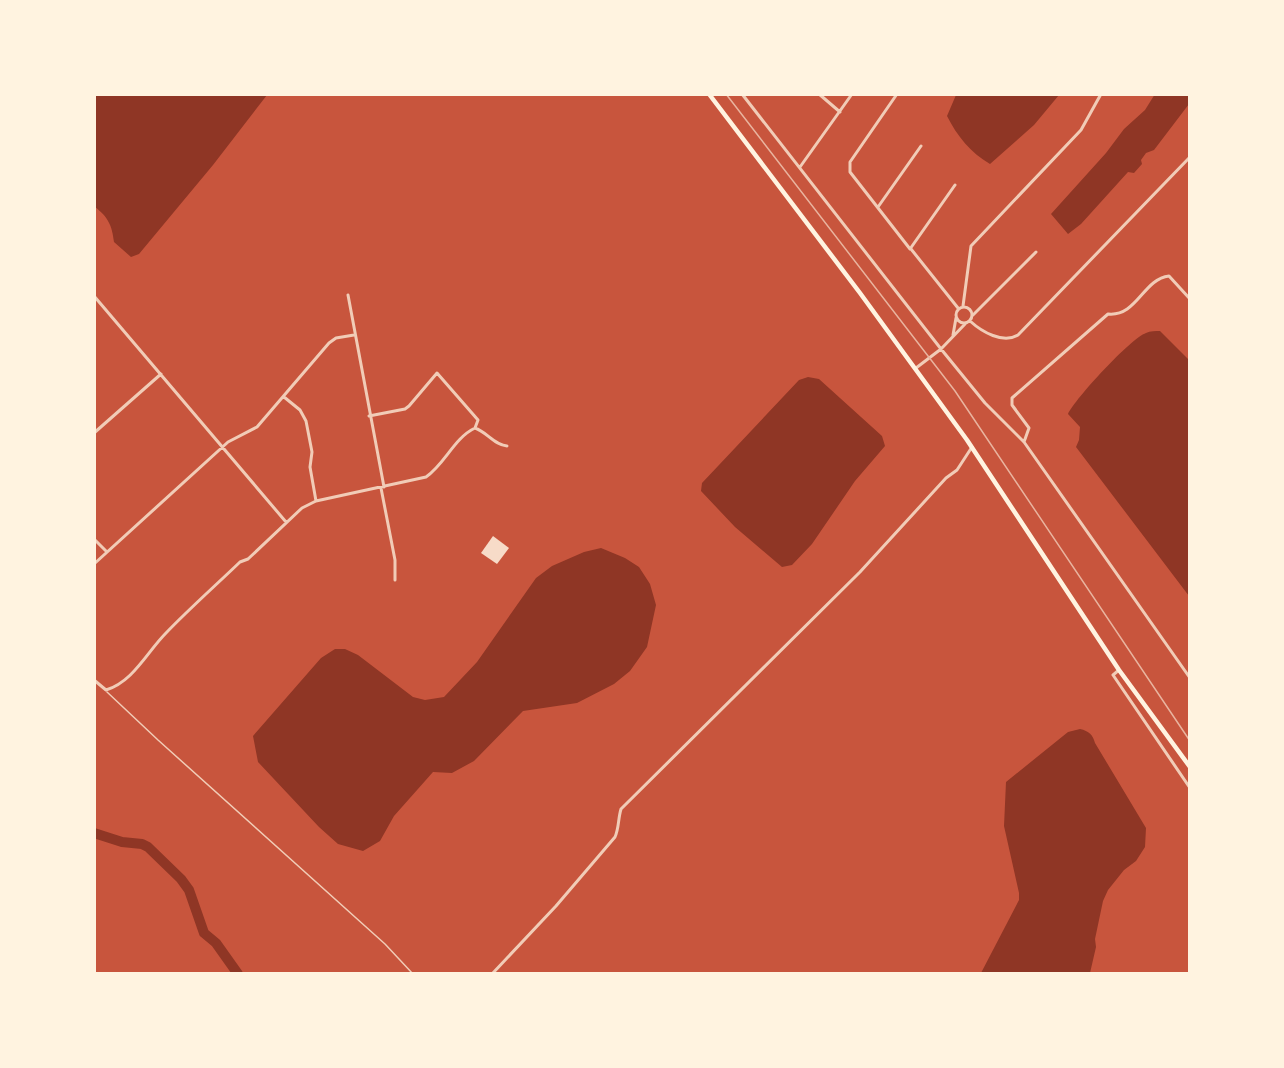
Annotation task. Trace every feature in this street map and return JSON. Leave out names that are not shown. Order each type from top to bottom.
[{"type":"main road","points":[[709,94],[916,368],[972,447],[1119,670],[1190,767]]},
{"type":"street","points":[[742,94],[941,349],[985,403],[1024,442],[1190,678]]},
{"type":"street","points":[[819,94],[840,112]]},
{"type":"street","points":[[800,167],[852,94]]},
{"type":"street","points":[[897,94],[850,162],[850,172],[958,308]]},
{"type":"street","points":[[963,306],[971,246],[1081,130],[1101,94]]},
{"type":"street","points":[[878,207],[921,146]]},
{"type":"street","points":[[956,318],[961,323],[968,322],[1000,338],[1007,339],[1018,335],[1190,157]]},
{"type":"street","points":[[910,249],[955,185]]},
{"type":"street","points":[[916,368],[941,349],[1036,252]]},
{"type":"street","points":[[1024,442],[1029,428],[1012,405],[1012,398],[1108,314],[1117,315],[1126,312],[1160,278],[1169,276],[1190,299]]},
{"type":"street","points":[[348,294],[395,560],[395,580]]},
{"type":"street","points":[[94,296],[286,522]]},
{"type":"street","points":[[94,303],[98,300]]},
{"type":"street","points":[[953,336],[958,308],[963,306],[969,308],[973,315]]},
{"type":"street","points":[[94,564],[235,436],[250,432],[257,427],[329,343],[336,338],[354,335]]},
{"type":"street","points":[[369,416],[405,409],[437,373],[478,420],[475,428]]},
{"type":"street","points":[[94,434],[161,374]]},
{"type":"street","points":[[284,397],[300,410],[306,421],[312,452],[310,467],[316,501]]},
{"type":"street","points":[[94,680],[106,690],[117,687],[147,656],[164,634],[240,562],[248,559],[302,508],[316,501],[426,477],[436,470],[466,432],[475,428],[484,431],[500,445],[507,446]]},
{"type":"street","points":[[492,974],[556,906],[615,837],[619,829],[618,820],[621,809],[860,572],[946,478],[957,470],[972,447]]},
{"type":"street","points":[[94,539],[107,552]]},
{"type":"street","points":[[1119,670],[1113,675],[1190,788]]},
{"type":"lane","points":[[106,690],[165,747],[385,944],[413,974]]},
{"type":"shaded area","points":[[956,94],[1059,95],[1034,125],[990,164],[965,143],[947,116]]},
{"type":"shaded area","points":[[1155,94],[1189,95],[1189,104],[1154,150],[1146,153],[1141,160],[1142,164],[1134,173],[1128,172],[1081,224],[1068,234],[1051,214],[1106,153],[1124,129],[1145,110]]},
{"type":"shaded area","points":[[94,95],[267,95],[213,165],[139,254],[131,257],[114,242],[109,222],[95,207]]},
{"type":"shaded area","points":[[1160,331],[1189,360],[1189,596],[1076,447],[1080,427],[1068,414],[1092,383],[1128,346],[1146,333]]},
{"type":"shaded area","points":[[808,377],[819,379],[882,436],[885,446],[855,481],[812,544],[792,565],[782,567],[735,527],[701,491],[702,483],[799,380]]},
{"type":"shaded area","points":[[601,548],[639,567],[650,584],[656,605],[647,647],[630,671],[614,684],[577,703],[523,711],[474,761],[452,773],[433,772],[394,816],[380,841],[363,851],[338,844],[258,762],[253,736],[321,658],[335,649],[345,649],[358,655],[413,697],[425,700],[444,697],[477,662],[536,578],[552,566],[584,552]]},
{"type":"shaded area","points":[[1080,729],[1092,736],[1146,828],[1145,847],[1136,861],[1124,870],[1108,890],[1103,901],[1090,973],[981,973],[1019,900],[1004,826],[1006,782],[1068,732]]},
{"type":"building","points":[[493,536],[509,548],[497,564],[481,553]]},
{"type":"waterway","points":[[94,833],[148,847],[181,879],[189,890],[204,933],[216,943],[238,974]]},
{"type":"railway","points":[[726,94],[955,391],[1190,741]]}]
